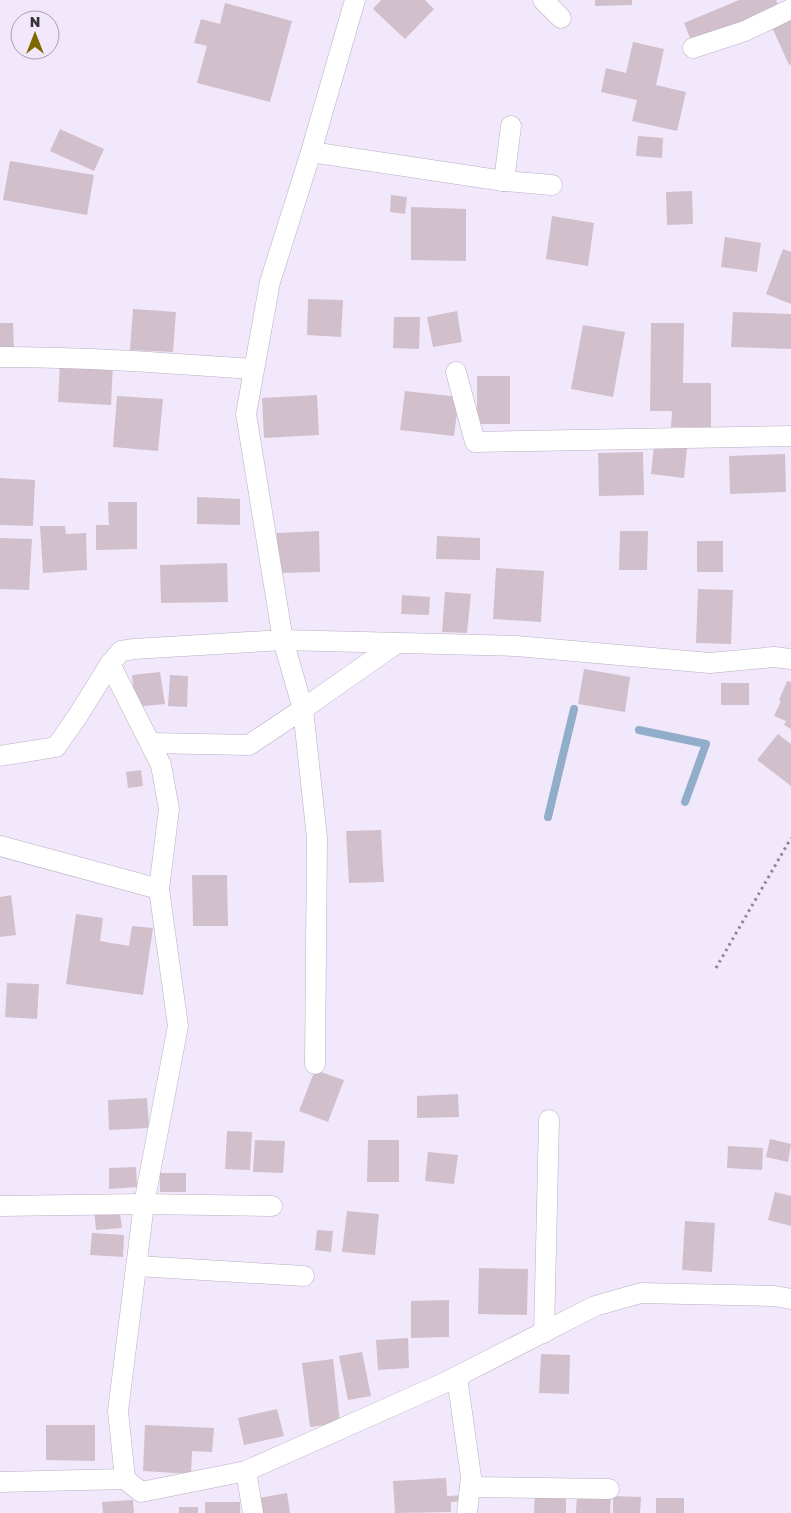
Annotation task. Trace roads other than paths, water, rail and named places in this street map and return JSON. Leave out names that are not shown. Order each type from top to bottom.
[{"type":"street","points":[[316,1064],[317,838],[303,710],[283,640],[246,414],[270,282],[311,152],[354,0]]},
{"type":"street","points":[[543,0],[561,18]]},
{"type":"street","points":[[693,48],[745,31],[791,10]]},
{"type":"street","points":[[504,181],[512,126]]},
{"type":"street","points":[[311,152],[504,181],[552,185]]},
{"type":"street","points":[[0,357],[105,359],[254,369]]},
{"type":"street","points":[[456,372],[475,442],[791,436]]},
{"type":"street","points":[[0,756],[56,747],[110,664],[121,651],[134,649],[283,640],[516,646],[710,663],[774,657],[791,658]]},
{"type":"street","points":[[150,743],[249,744],[303,710],[397,643]]},
{"type":"street","points":[[110,664],[161,765],[169,809],[159,889],[178,1026],[144,1204],[118,1411],[125,1479]]},
{"type":"street","points":[[0,846],[159,889]]},
{"type":"street","points":[[544,1333],[549,1120]]},
{"type":"street","points":[[0,1206],[144,1204],[272,1206]]},
{"type":"street","points":[[136,1266],[304,1276]]},
{"type":"street","points":[[0,1482],[125,1479],[141,1492],[246,1471],[457,1377],[595,1306],[640,1293],[774,1296],[791,1300]]},
{"type":"street","points":[[457,1377],[471,1477],[467,1513]]},
{"type":"street","points":[[246,1471],[253,1513]]},
{"type":"street","points":[[470,1486],[609,1489]]},
{"type":"waterway","points":[[548,817],[574,709]]},
{"type":"waterway","points":[[639,730],[706,744],[685,802]]}]
